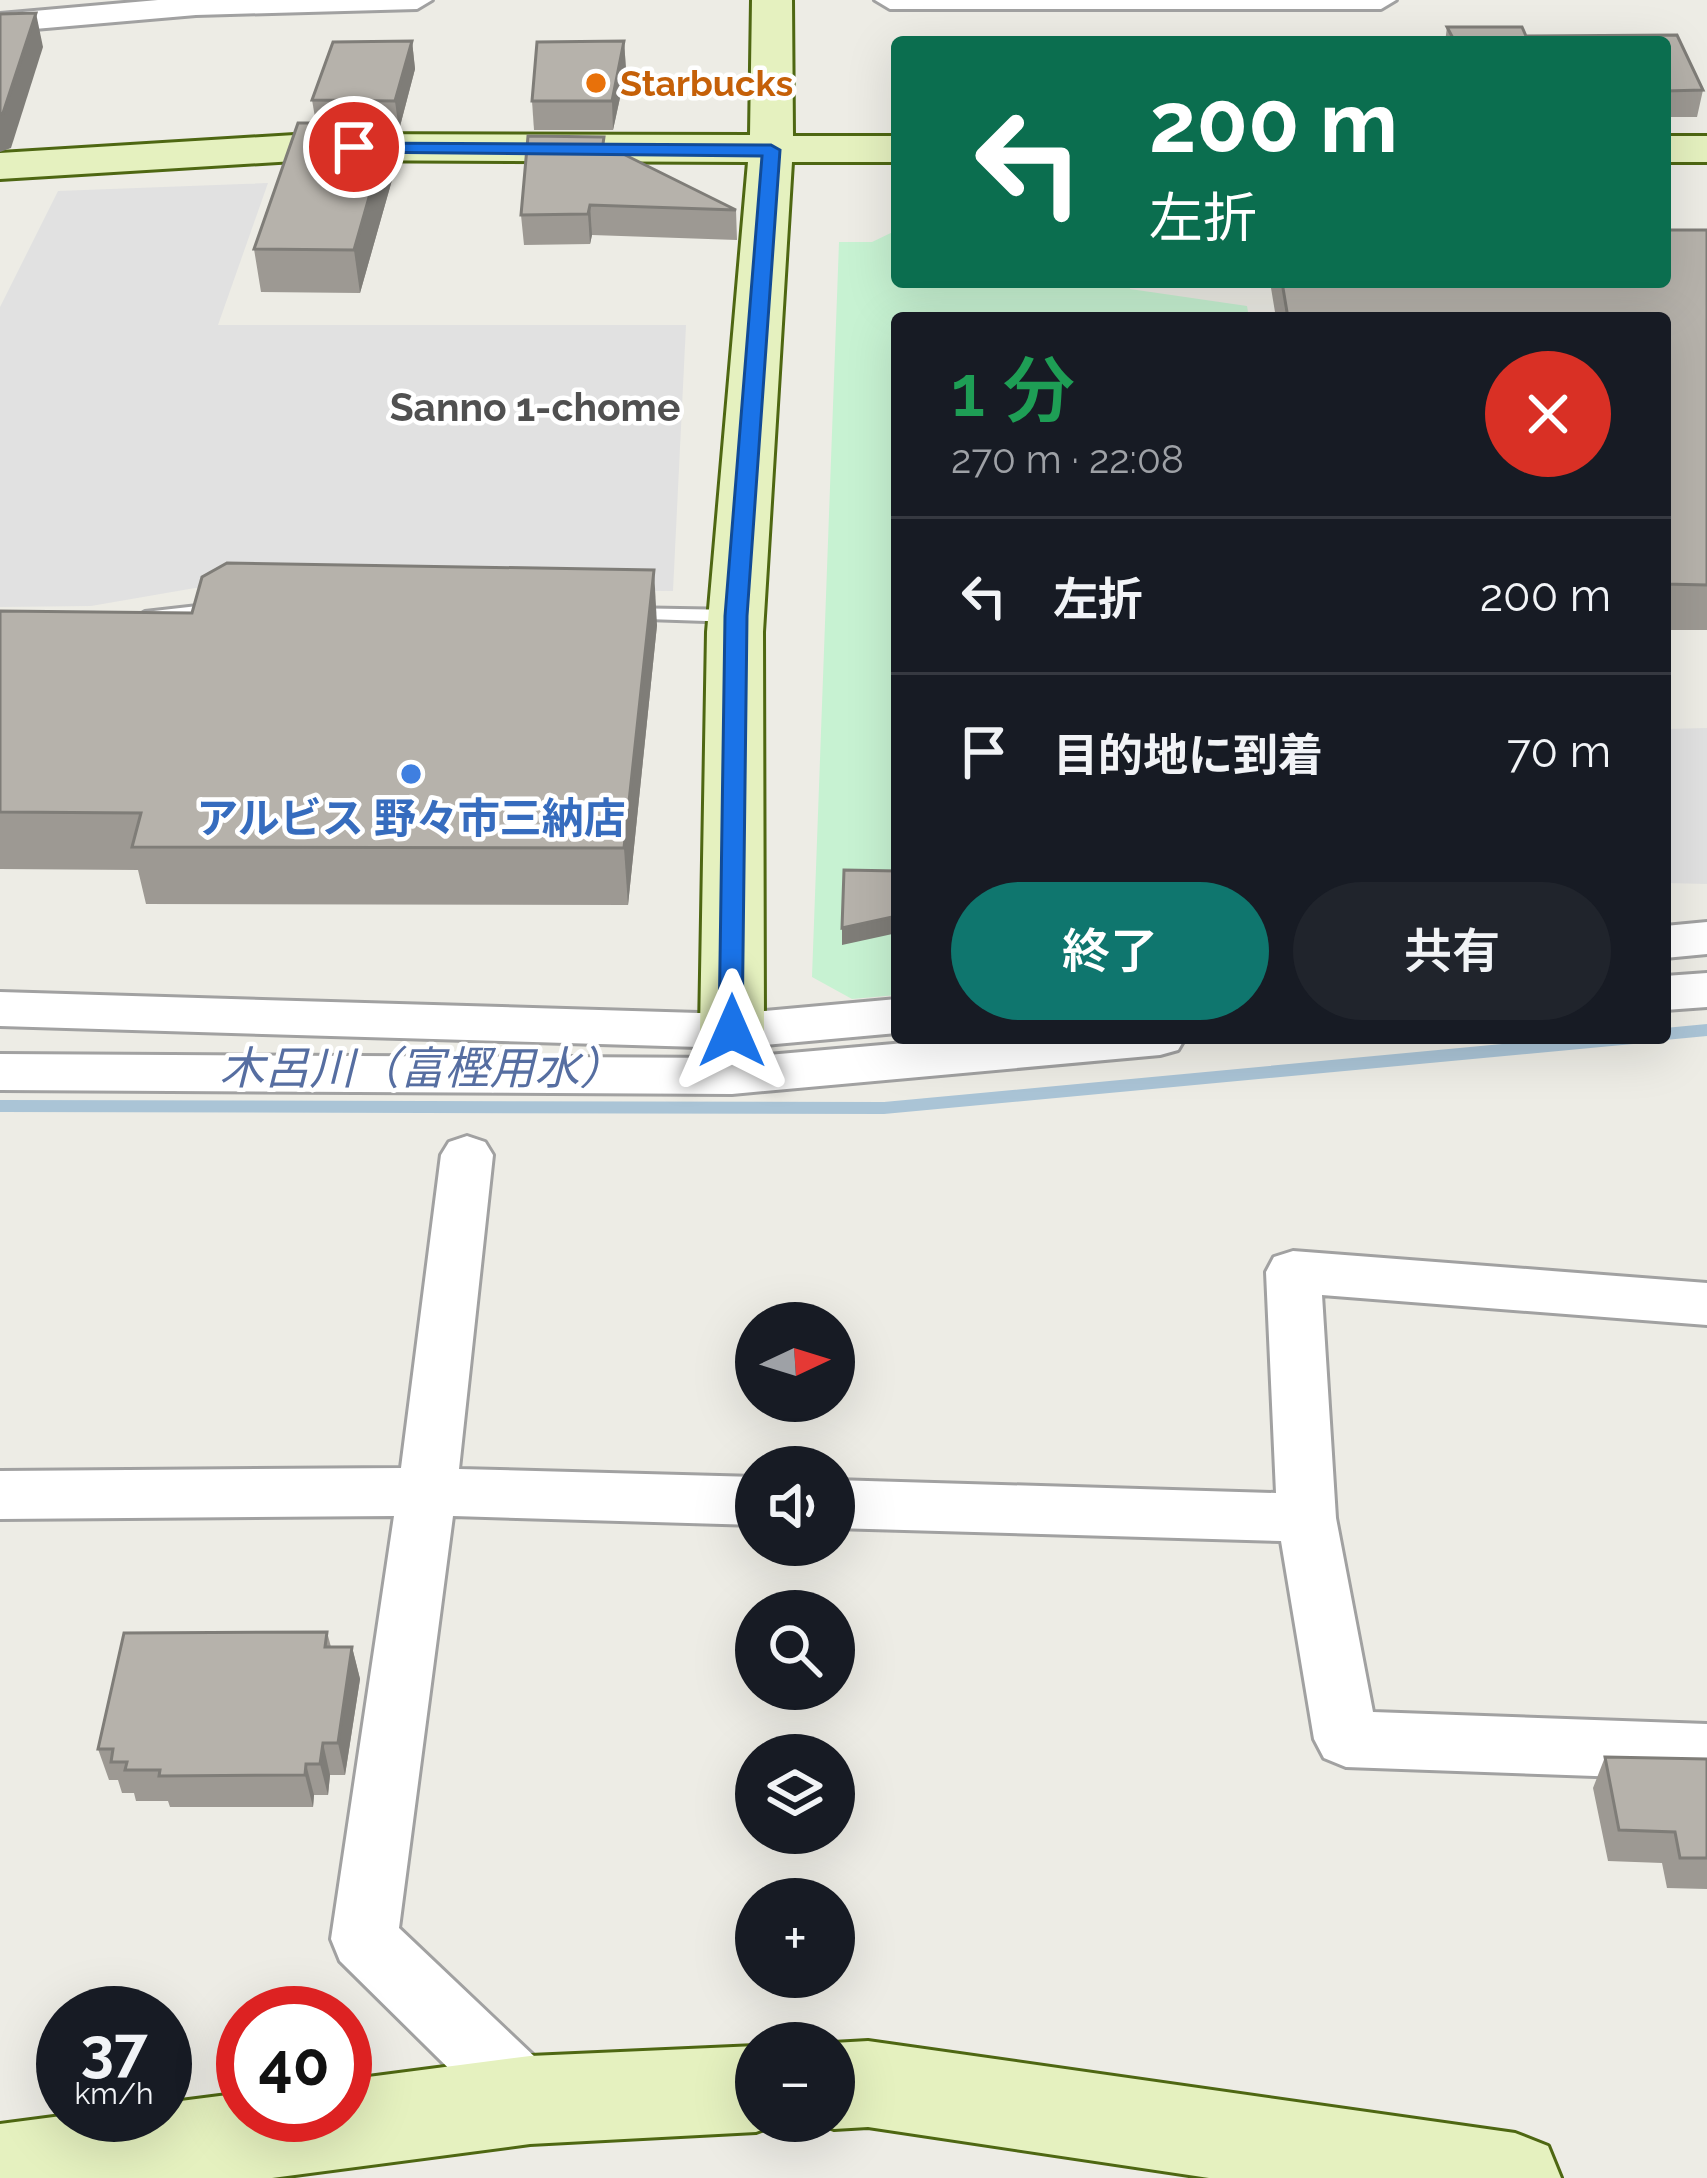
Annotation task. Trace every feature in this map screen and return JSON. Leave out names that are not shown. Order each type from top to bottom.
[{"type":"street","points":[[0,22],[199,3],[417,0]]},
{"type":"street","points":[[732,1031],[736,616],[771,150],[772,0]]},
{"type":"street","points":[[890,0],[1204,8],[1381,0]]},
{"type":"street","points":[[0,166],[311,147],[891,149]]},
{"type":"street","points":[[1671,148],[1707,149]]},
{"type":"street","points":[[1671,941],[1707,938]]},
{"type":"street","points":[[1671,992],[1707,989]]},
{"type":"street","points":[[0,1009],[732,1031],[891,1017]]},
{"type":"street","points":[[0,1072],[732,1076],[1092,1044]]},
{"type":"street","points":[[466,1155],[427,1492],[364,1939],[530,2100]]},
{"type":"street","points":[[1707,1304],[1293,1272],[1307,1518],[1346,1739],[1707,1752]]},
{"type":"street","points":[[0,1495],[427,1492],[735,1501]]},
{"type":"street","points":[[855,1505],[1307,1518]]},
{"type":"street","points":[[855,2085],[1515,2178]]},
{"type":"street","points":[[0,2169],[530,2100],[735,2091]]},
{"type":"lane","points":[[113,624],[202,608],[249,609]]},
{"type":"lane","points":[[597,614],[736,616]]},
{"type":"green space","points":[[891,233],[891,288],[1130,288],[1247,306],[1248,312],[891,312],[891,996],[852,999],[812,977],[839,242],[872,242]]},
{"type":"shaded area","points":[[268,183],[218,325],[686,325],[673,591],[195,588],[91,606],[0,607],[0,307],[58,191]]},
{"type":"shaded area","points":[[1707,728],[1707,884],[1671,883],[1671,729]]},
{"type":"building","points":[[36,13],[3,113],[0,114],[0,14]]},
{"type":"building","points":[[1447,27],[1522,27],[1526,36],[1452,36]]},
{"type":"building","points":[[1677,35],[1703,90],[1671,91],[1671,36],[1526,36]]},
{"type":"building","points":[[412,41],[395,101],[312,100],[333,42]]},
{"type":"building","points":[[624,41],[612,101],[532,101],[537,42]]},
{"type":"building","points":[[298,123],[384,123],[380,138],[386,138],[354,250],[254,249]]},
{"type":"building","points":[[528,136],[604,137],[603,144],[736,210],[590,205],[588,214],[521,215]]},
{"type":"building","points":[[1671,230],[1707,230],[1707,585],[1671,584],[1671,312],[1287,312],[1283,288],[1671,288]]},
{"type":"building","points":[[227,563],[654,570],[624,848],[132,847],[141,813],[0,812],[0,611],[192,613],[202,577]]},
{"type":"building","points":[[844,870],[891,871],[891,917],[842,928]]},
{"type":"building","points":[[327,1632],[325,1647],[352,1647],[338,1743],[323,1743],[320,1764],[306,1764],[305,1775],[159,1776],[160,1770],[125,1770],[127,1762],[111,1762],[113,1749],[98,1749],[124,1633]]},
{"type":"building","points":[[1605,1757],[1707,1759],[1707,1858],[1680,1858],[1675,1832],[1619,1830]]},
{"type":"waterway","name":"木呂川（富樫用水）","points":[[1671,1033],[1707,1030]]},
{"type":"waterway","name":"木呂川（富樫用水）","points":[[0,1106],[884,1108],[1569,1044]]},
{"type":"place","name":"Starbucks","points":[[596,83]]},
{"type":"place","name":"アルビス 野々市三納店","points":[[411,774]]},
{"type":"district","name":"Sanno 1-chome","points":[[535,407]]},
{"type":"route","points":[[354,147],[771,150],[736,616],[732,1031]]}]
